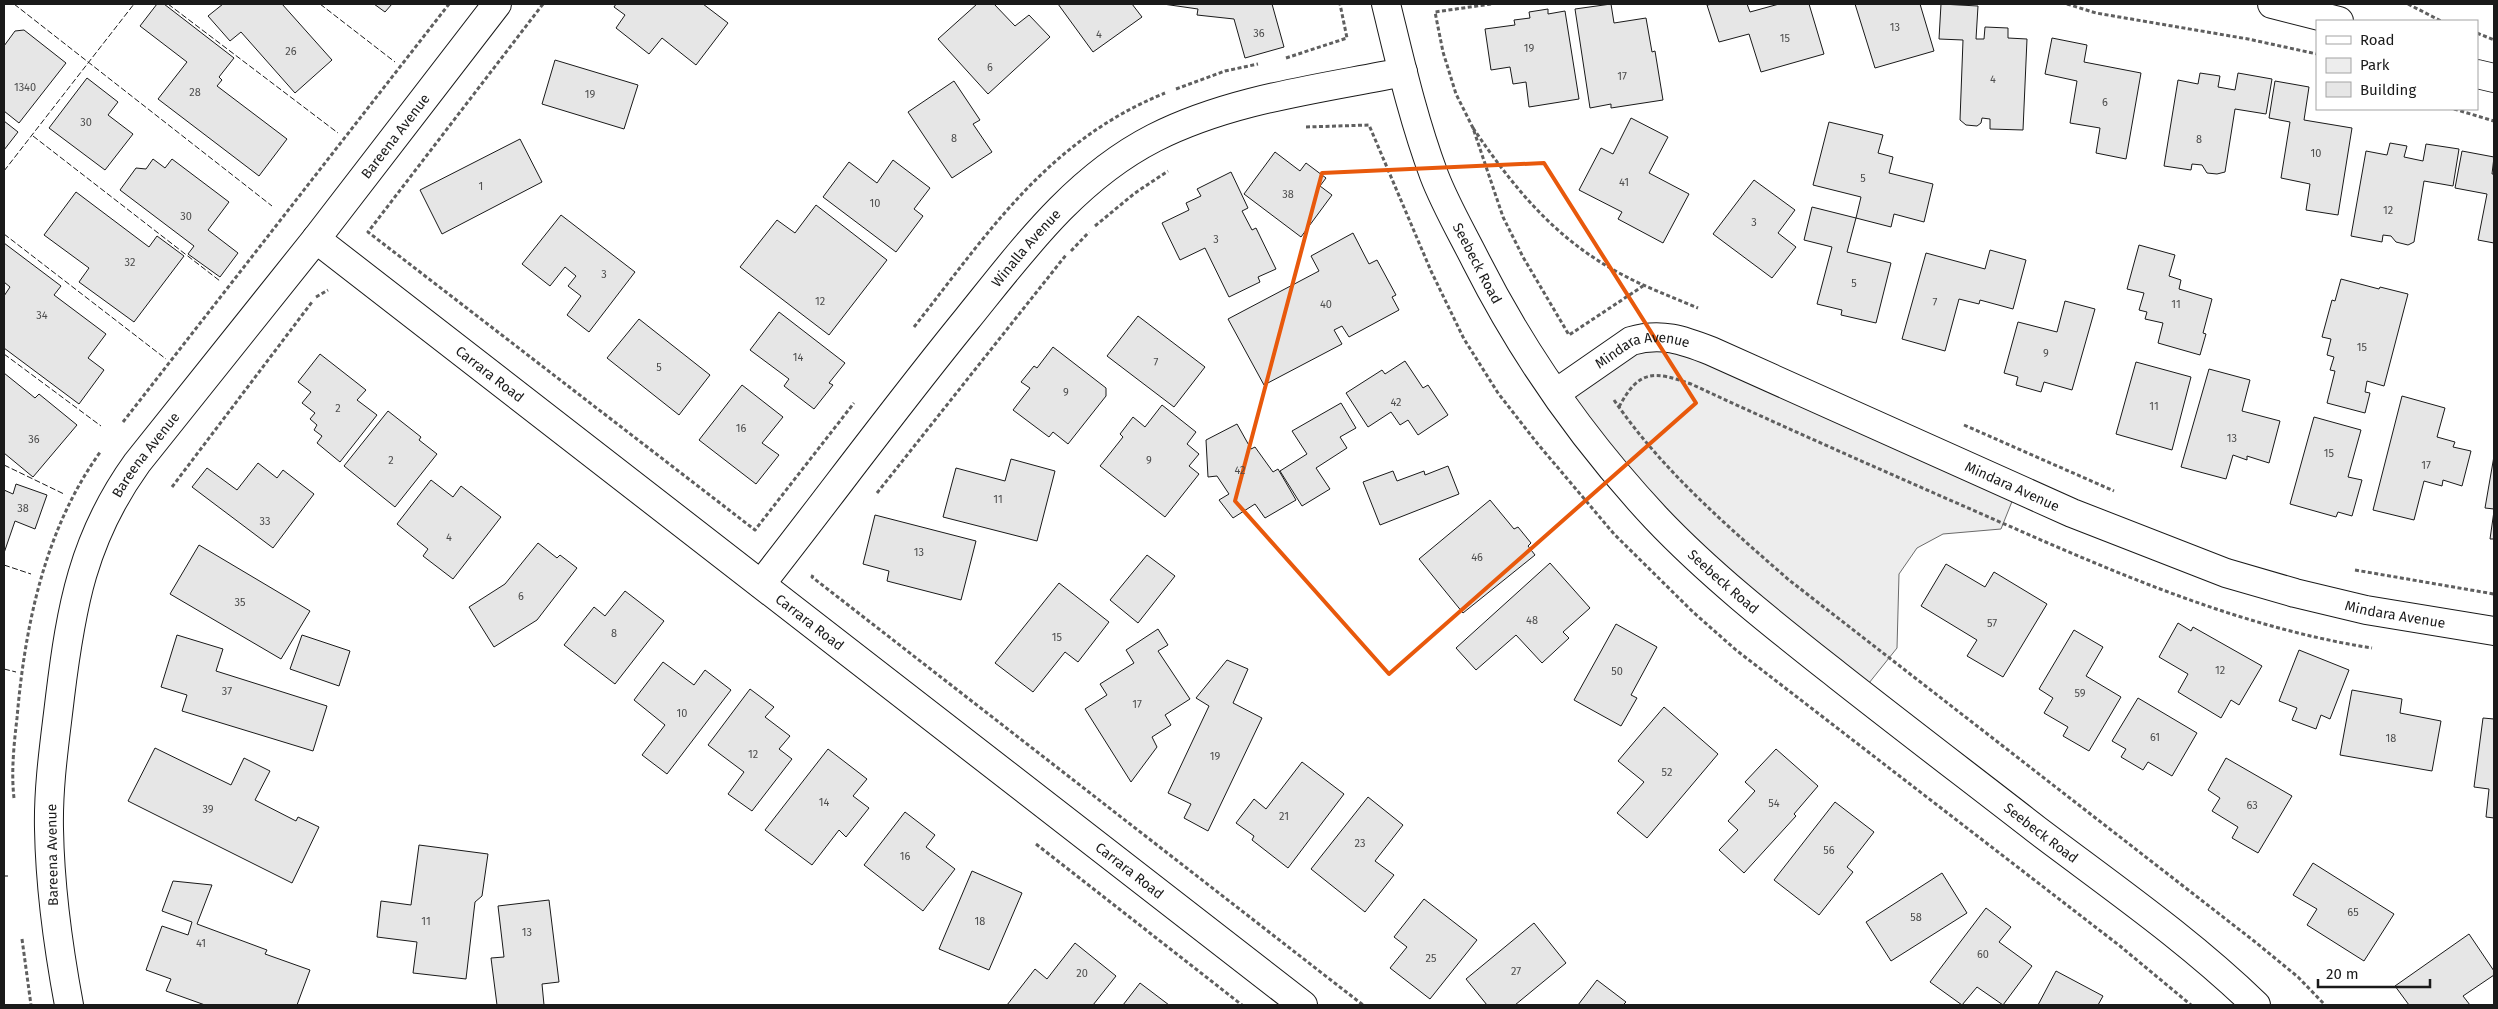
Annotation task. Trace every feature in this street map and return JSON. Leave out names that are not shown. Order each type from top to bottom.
[{"type":"street","name":"Bareena Avenue","points":[[69,1005],[53,908],[49,827],[63,674],[70,622],[83,568],[96,532],[126,479],[316,239],[497,4]]},
{"type":"street","name":"Seebeck Road","points":[[1386,4],[1418,130],[1436,179],[1493,295],[1521,342],[1556,393],[1620,479],[1659,521],[1741,597],[1829,669],[2182,942],[2256,1005]]},
{"type":"street","points":[[2272,4],[2335,20]]},
{"type":"street","name":"Winalla Avenue","points":[[761,584],[956,332],[1036,234],[1089,180],[1154,138],[1220,111],[1403,72]]},
{"type":"street","points":[[2478,74],[2494,78]]},
{"type":"street","name":"Carrara Road","points":[[316,239],[1303,1005]]},
{"type":"street","name":"Mindara Avenue","points":[[1556,393],[1631,341],[1644,337],[1671,337],[1711,351],[2072,513],[2216,569],[2295,593],[2366,610],[2494,631]]},
{"type":"path","points":[[543,4],[368,232],[755,530]]},
{"type":"path","points":[[1340,4],[1347,38]]},
{"type":"path","points":[[1491,4],[1435,12],[1443,52],[1456,94],[1473,128],[1499,167],[1531,206],[1557,230],[1594,258],[1644,286],[1703,311]]},
{"type":"path","points":[[2066,4],[2096,13],[2248,39],[2316,54]]},
{"type":"path","points":[[2408,4],[2440,20]]},
{"type":"path","points":[[2478,33],[2494,40]]},
{"type":"path","points":[[2457,110],[2494,121]]},
{"type":"path","points":[[1302,127],[1369,125]]},
{"type":"path","points":[[1473,128],[1503,217],[1523,257],[1569,335],[1644,286]]},
{"type":"path","points":[[876,494],[1067,254],[1095,225],[1135,193],[1170,170]]},
{"type":"path","points":[[172,487],[318,294],[328,289]]},
{"type":"path","points":[[1614,400],[1654,452],[1683,483],[1789,580],[2254,941],[2298,977],[2325,1005]]},
{"type":"path","points":[[1956,422],[2119,493]]},
{"type":"path","points":[[818,569],[812,577],[1363,1005]]},
{"type":"path","points":[[2354,570],[2494,594]]},
{"type":"highlighted area","points":[[1544,163],[1696,403],[1389,674],[1235,501],[1322,173]]},
{"type":"green space","points":[[1644,337],[2017,489],[2001,529],[1943,534],[1917,548],[1899,574],[1897,648],[1861,693],[1783,632],[1556,393]]},
{"type":"building","points":[[157,4],[164,4],[234,58],[219,77],[222,80],[217,86],[287,139],[259,176],[158,99],[187,62],[140,26]]},
{"type":"building","points":[[223,4],[282,4],[332,60],[295,93],[241,32],[230,41],[208,16]]},
{"type":"building","points":[[374,4],[392,4],[385,12]]},
{"type":"building","points":[[616,4],[703,4],[728,23],[696,65],[662,38],[649,54],[616,28],[625,15],[614,7]]},
{"type":"building","points":[[977,4],[994,4],[1015,26],[1029,15],[1050,37],[988,94],[938,39]]},
{"type":"building","points":[[1058,4],[1132,4],[1142,17],[1093,52]]},
{"type":"building","points":[[1163,4],[1272,4],[1284,47],[1245,58],[1234,19],[1197,15],[1198,9]]},
{"type":"building","points":[[1611,4],[1614,23],[1646,18],[1652,52],[1655,51],[1663,100],[1611,108],[1611,104],[1590,108],[1575,9]]},
{"type":"building","points":[[1747,4],[1750,12],[1779,4],[1809,4],[1824,54],[1761,72],[1749,34],[1719,42],[1707,5]]},
{"type":"building","points":[[1855,4],[1920,4],[1934,51],[1875,68]]},
{"type":"building","points":[[1941,4],[1978,6],[1976,39],[1984,39],[1985,27],[2008,28],[2008,38],[2027,39],[2023,130],[1990,129],[1990,119],[1982,118],[1981,123],[1977,126],[1966,125],[1960,120],[1963,40],[1939,39]]},
{"type":"building","points":[[1548,9],[1548,14],[1565,11],[1579,99],[1529,107],[1526,82],[1513,84],[1510,67],[1491,70],[1485,29],[1515,25],[1514,20],[1530,18],[1529,12]]},
{"type":"building","points":[[24,30],[66,63],[19,123],[4,111],[4,46],[15,31]]},
{"type":"building","points":[[2052,38],[2087,45],[2084,62],[2141,73],[2126,159],[2096,153],[2100,128],[2070,123],[2077,81],[2045,74]]},
{"type":"building","points":[[555,60],[638,85],[624,129],[542,104]]},
{"type":"building","points":[[2200,73],[2220,76],[2218,87],[2235,90],[2238,73],[2272,79],[2266,114],[2235,109],[2225,172],[2217,174],[2207,173],[2202,165],[2192,164],[2191,170],[2164,166],[2178,80],[2198,84]]},
{"type":"building","points":[[87,78],[118,102],[108,115],[133,134],[105,170],[49,128]]},
{"type":"building","points":[[954,81],[980,120],[973,124],[992,152],[952,178],[908,112]]},
{"type":"building","points":[[2275,81],[2309,87],[2304,120],[2352,128],[2338,215],[2306,210],[2310,184],[2281,178],[2290,122],[2269,118]]},
{"type":"building","points":[[1631,118],[1668,137],[1649,173],[1689,194],[1663,243],[1618,219],[1622,212],[1579,190],[1601,148],[1613,154]]},
{"type":"building","points":[[4,121],[18,132],[4,150]]},
{"type":"building","points":[[1829,122],[1883,135],[1878,153],[1893,157],[1889,173],[1933,184],[1924,222],[1894,214],[1891,227],[1856,218],[1861,197],[1813,185]]},
{"type":"building","points":[[520,139],[542,182],[442,234],[420,190]]},
{"type":"building","points":[[2390,143],[2407,146],[2404,157],[2423,161],[2426,144],[2459,149],[2453,186],[2424,181],[2414,242],[2408,245],[2396,242],[2391,236],[2383,235],[2382,242],[2351,236],[2366,151],[2387,155]]},
{"type":"building","points":[[2462,151],[2494,157],[2492,174],[2494,174],[2494,243],[2478,240],[2487,194],[2455,188]]},
{"type":"building","points":[[1275,152],[1300,171],[1306,163],[1326,178],[1320,186],[1332,195],[1301,237],[1244,194]]},
{"type":"building","points":[[153,159],[165,168],[172,159],[229,202],[208,230],[238,253],[220,277],[188,254],[194,246],[120,190],[136,168],[146,169]]},
{"type":"building","points":[[893,160],[930,188],[914,209],[923,216],[896,252],[823,197],[849,162],[877,183]]},
{"type":"building","points":[[1231,172],[1248,208],[1242,211],[1252,230],[1256,228],[1276,269],[1258,277],[1260,282],[1229,297],[1205,248],[1180,260],[1162,223],[1189,210],[1186,203],[1201,196],[1197,189]]},
{"type":"building","points":[[1754,180],[1795,210],[1778,233],[1796,247],[1772,278],[1713,234]]},
{"type":"building","points":[[76,192],[149,247],[157,236],[184,256],[134,322],[79,282],[89,268],[44,235]]},
{"type":"building","points":[[816,205],[887,260],[829,335],[740,267],[777,220],[795,233]]},
{"type":"building","points":[[1812,207],[1856,218],[1847,252],[1891,263],[1876,323],[1841,315],[1842,310],[1817,304],[1832,247],[1804,240]]},
{"type":"building","points":[[561,215],[635,272],[589,332],[567,315],[581,296],[568,286],[576,276],[565,267],[550,286],[522,264]]},
{"type":"building","points":[[1353,233],[1369,264],[1377,260],[1396,295],[1392,297],[1399,310],[1349,337],[1342,326],[1334,330],[1342,344],[1264,385],[1228,319],[1319,271],[1311,256]]},
{"type":"building","points":[[4,243],[61,286],[54,295],[106,334],[88,358],[104,370],[79,404],[4,348],[4,296],[10,287],[4,282]]},
{"type":"building","points":[[2139,245],[2175,255],[2169,276],[2181,280],[2179,289],[2212,299],[2203,333],[2206,334],[2200,355],[2158,343],[2163,323],[2145,319],[2147,312],[2139,310],[2144,293],[2127,289]]},
{"type":"building","points":[[1990,250],[2026,260],[2013,309],[1980,300],[1979,304],[1959,299],[1945,351],[1902,339],[1926,253],[1985,269]]},
{"type":"building","points":[[2341,279],[2408,294],[2384,386],[2367,381],[2365,392],[2370,393],[2365,413],[2327,403],[2335,371],[2330,370],[2334,357],[2327,355],[2331,339],[2322,337],[2332,300],[2335,301]]},
{"type":"building","points":[[2065,301],[2095,309],[2072,390],[2044,382],[2041,392],[2016,385],[2018,377],[2004,373],[2018,322],[2057,332]]},
{"type":"building","points":[[779,312],[845,363],[829,383],[833,385],[814,409],[784,386],[789,379],[750,350]]},
{"type":"building","points":[[1138,316],[1205,367],[1174,407],[1107,356]]},
{"type":"building","points":[[639,319],[710,375],[679,415],[607,358]]},
{"type":"building","points":[[1053,347],[1106,388],[1106,396],[1068,444],[1053,432],[1049,437],[1013,410],[1030,388],[1021,382],[1034,366],[1037,368]]},
{"type":"building","points":[[320,354],[366,390],[357,400],[377,415],[340,462],[317,443],[322,436],[314,430],[317,425],[310,419],[315,413],[302,403],[311,392],[298,382]]},
{"type":"building","points":[[1405,361],[1423,388],[1428,385],[1448,415],[1418,435],[1408,420],[1400,425],[1391,412],[1368,427],[1346,393],[1382,370],[1385,374]]},
{"type":"building","points":[[2136,362],[2191,377],[2172,450],[2116,434]]},
{"type":"building","points":[[2209,369],[2250,380],[2242,411],[2280,421],[2269,463],[2247,456],[2247,460],[2233,455],[2226,479],[2181,467]]},
{"type":"building","points":[[4,373],[35,398],[39,394],[77,425],[33,477],[4,453]]},
{"type":"building","points":[[742,385],[783,417],[762,443],[779,455],[756,484],[699,440]]},
{"type":"building","points":[[2402,396],[2445,408],[2437,437],[2455,442],[2453,447],[2471,451],[2462,486],[2443,480],[2442,486],[2424,481],[2414,520],[2373,510]]},
{"type":"building","points":[[1341,403],[1356,428],[1340,437],[1347,448],[1316,468],[1330,489],[1302,506],[1280,471],[1307,454],[1292,431]]},
{"type":"building","points":[[1162,405],[1196,432],[1187,444],[1199,454],[1189,466],[1199,474],[1165,517],[1100,466],[1123,437],[1120,434],[1133,417],[1145,427]]},
{"type":"building","points":[[388,411],[421,437],[419,440],[437,454],[395,507],[344,466]]},
{"type":"building","points":[[2314,417],[2361,430],[2348,477],[2362,480],[2352,516],[2338,512],[2336,517],[2290,504]]},
{"type":"building","points":[[1237,424],[1251,449],[1255,447],[1273,472],[1278,469],[1296,500],[1265,518],[1255,504],[1233,518],[1219,500],[1229,494],[1217,476],[1208,477],[1206,440]]},
{"type":"building","points":[[2494,456],[2494,509],[2485,508]]},
{"type":"building","points":[[1011,459],[1055,471],[1037,541],[943,517],[956,468],[1005,481]]},
{"type":"building","points":[[258,463],[277,478],[283,470],[314,494],[273,548],[192,487],[207,468],[237,490]]},
{"type":"building","points":[[1448,466],[1459,494],[1380,525],[1363,482],[1393,471],[1397,481],[1424,471],[1425,475]]},
{"type":"building","points":[[431,480],[453,497],[461,486],[501,517],[453,579],[423,556],[428,549],[397,524]]},
{"type":"building","points":[[16,484],[47,495],[35,529],[15,521],[4,553],[4,490],[13,494]]},
{"type":"building","points":[[1490,500],[1514,529],[1518,527],[1531,543],[1528,546],[1535,555],[1463,613],[1419,559]]},
{"type":"building","points":[[2494,511],[2494,539],[2490,539]]},
{"type":"building","points":[[875,515],[976,541],[961,600],[887,581],[889,571],[863,564]]},
{"type":"building","points":[[538,543],[557,558],[560,555],[577,568],[537,620],[494,647],[469,607],[505,584]]},
{"type":"building","points":[[199,545],[310,611],[281,659],[170,594]]},
{"type":"building","points":[[1147,555],[1175,576],[1138,623],[1110,600]]},
{"type":"building","points":[[1550,563],[1590,608],[1563,632],[1569,638],[1542,663],[1516,635],[1476,670],[1456,648]]},
{"type":"building","points":[[1946,564],[1985,587],[1994,572],[2047,604],[2003,677],[1967,656],[1977,640],[1921,606]]},
{"type":"building","points":[[1059,583],[1109,622],[1078,662],[1065,652],[1033,692],[995,663]]},
{"type":"building","points":[[625,591],[664,621],[615,684],[564,645],[594,607],[605,616]]},
{"type":"building","points":[[2178,623],[2191,631],[2193,627],[2262,666],[2239,705],[2231,700],[2221,718],[2178,692],[2188,674],[2159,657]]},
{"type":"building","points":[[1616,624],[1657,647],[1631,695],[1637,698],[1621,726],[1574,700]]},
{"type":"building","points":[[1158,629],[1168,645],[1158,651],[1190,699],[1165,715],[1171,725],[1152,737],[1157,747],[1131,782],[1085,709],[1107,695],[1100,684],[1134,663],[1126,650]]},
{"type":"building","points":[[2074,630],[2103,647],[2086,676],[2121,697],[2089,751],[2063,736],[2068,727],[2044,713],[2053,698],[2039,689]]},
{"type":"building","points":[[177,635],[223,649],[216,671],[327,706],[313,751],[182,711],[187,695],[161,687]]},
{"type":"building","points":[[302,635],[350,651],[339,686],[290,669]]},
{"type":"building","points":[[2299,650],[2349,670],[2330,719],[2321,715],[2316,729],[2292,720],[2297,708],[2279,701]]},
{"type":"building","points":[[1227,660],[1248,669],[1233,703],[1262,718],[1208,831],[1184,818],[1191,804],[1168,793],[1209,706],[1196,698]]},
{"type":"building","points":[[663,662],[694,685],[705,670],[731,690],[667,774],[642,755],[665,725],[634,700]]},
{"type":"building","points":[[750,689],[774,707],[765,717],[790,736],[779,749],[792,759],[752,811],[728,794],[744,772],[708,745]]},
{"type":"building","points":[[2352,690],[2402,699],[2400,713],[2441,721],[2432,771],[2340,755]]},
{"type":"building","points":[[2138,698],[2197,733],[2172,776],[2148,762],[2143,770],[2121,757],[2126,749],[2112,741]]},
{"type":"building","points":[[1664,707],[1718,754],[1647,838],[1617,813],[1644,782],[1618,761]]},
{"type":"building","points":[[2483,718],[2494,719],[2494,818],[2486,817],[2489,789],[2474,787]]},
{"type":"building","points":[[155,748],[231,785],[244,758],[270,771],[255,800],[296,821],[298,817],[319,827],[292,883],[128,801]]},
{"type":"building","points":[[828,749],[867,779],[853,796],[869,808],[846,837],[839,830],[812,865],[765,830]]},
{"type":"building","points":[[1776,749],[1818,786],[1794,814],[1796,816],[1744,873],[1719,850],[1738,830],[1728,821],[1755,791],[1745,782]]},
{"type":"building","points":[[2226,758],[2292,796],[2258,853],[2232,838],[2238,827],[2212,811],[2220,798],[2208,790]]},
{"type":"building","points":[[1302,762],[1344,794],[1288,868],[1252,840],[1254,836],[1236,823],[1254,799],[1266,809]]},
{"type":"building","points":[[1368,797],[1403,825],[1375,861],[1394,875],[1365,912],[1311,869]]},
{"type":"building","points":[[1835,802],[1874,832],[1847,867],[1853,872],[1819,915],[1774,880]]},
{"type":"building","points":[[905,812],[935,835],[926,847],[955,869],[923,911],[864,865]]},
{"type":"building","points":[[419,845],[488,854],[482,896],[475,902],[466,979],[413,973],[417,942],[377,937],[381,901],[411,905]]},
{"type":"building","points":[[2313,863],[2394,914],[2364,961],[2307,925],[2317,909],[2293,895]]},
{"type":"building","points":[[972,871],[1022,893],[989,970],[939,949]]},
{"type":"building","points":[[1942,873],[1967,913],[1891,961],[1866,922]]},
{"type":"building","points":[[173,881],[212,885],[197,924],[267,950],[265,954],[310,970],[297,1005],[205,1005],[166,991],[171,979],[146,970],[162,926],[188,935],[192,922],[162,911]]},
{"type":"building","points":[[1424,899],[1477,940],[1430,999],[1390,968],[1407,947],[1394,937]]},
{"type":"building","points":[[549,900],[559,982],[542,984],[544,1005],[497,1005],[491,958],[504,957],[498,906]]},
{"type":"building","points":[[1986,908],[2011,927],[1999,942],[2032,966],[2003,1005],[1977,987],[1962,1005],[1930,982]]},
{"type":"building","points":[[1534,923],[1566,963],[1515,1005],[1487,1005],[1466,979]]},
{"type":"building","points":[[2469,934],[2494,971],[2494,975],[2463,996],[2470,1005],[2409,1005],[2395,986]]},
{"type":"building","points":[[1075,943],[1116,976],[1093,1005],[1007,1005],[1035,969],[1047,979]]},
{"type":"building","points":[[2056,971],[2103,996],[2098,1005],[2038,1005]]},
{"type":"building","points":[[1597,980],[1626,1002],[1623,1005],[1578,1005]]},
{"type":"building","points":[[1140,983],[1169,1005],[1123,1005]]},
{"type":"fence","points":[[14,4],[272,206]]},
{"type":"fence","points":[[4,171],[134,4]]},
{"type":"fence","points":[[168,4],[338,133]]},
{"type":"fence","points":[[320,4],[395,62]]},
{"type":"fence","points":[[33,136],[220,281]]},
{"type":"fence","points":[[4,234],[166,359]]},
{"type":"fence","points":[[4,354],[101,426]]},
{"type":"fence","points":[[4,465],[64,494]]},
{"type":"fence","points":[[4,565],[31,574]]},
{"type":"fence","points":[[4,669],[16,672]]}]
